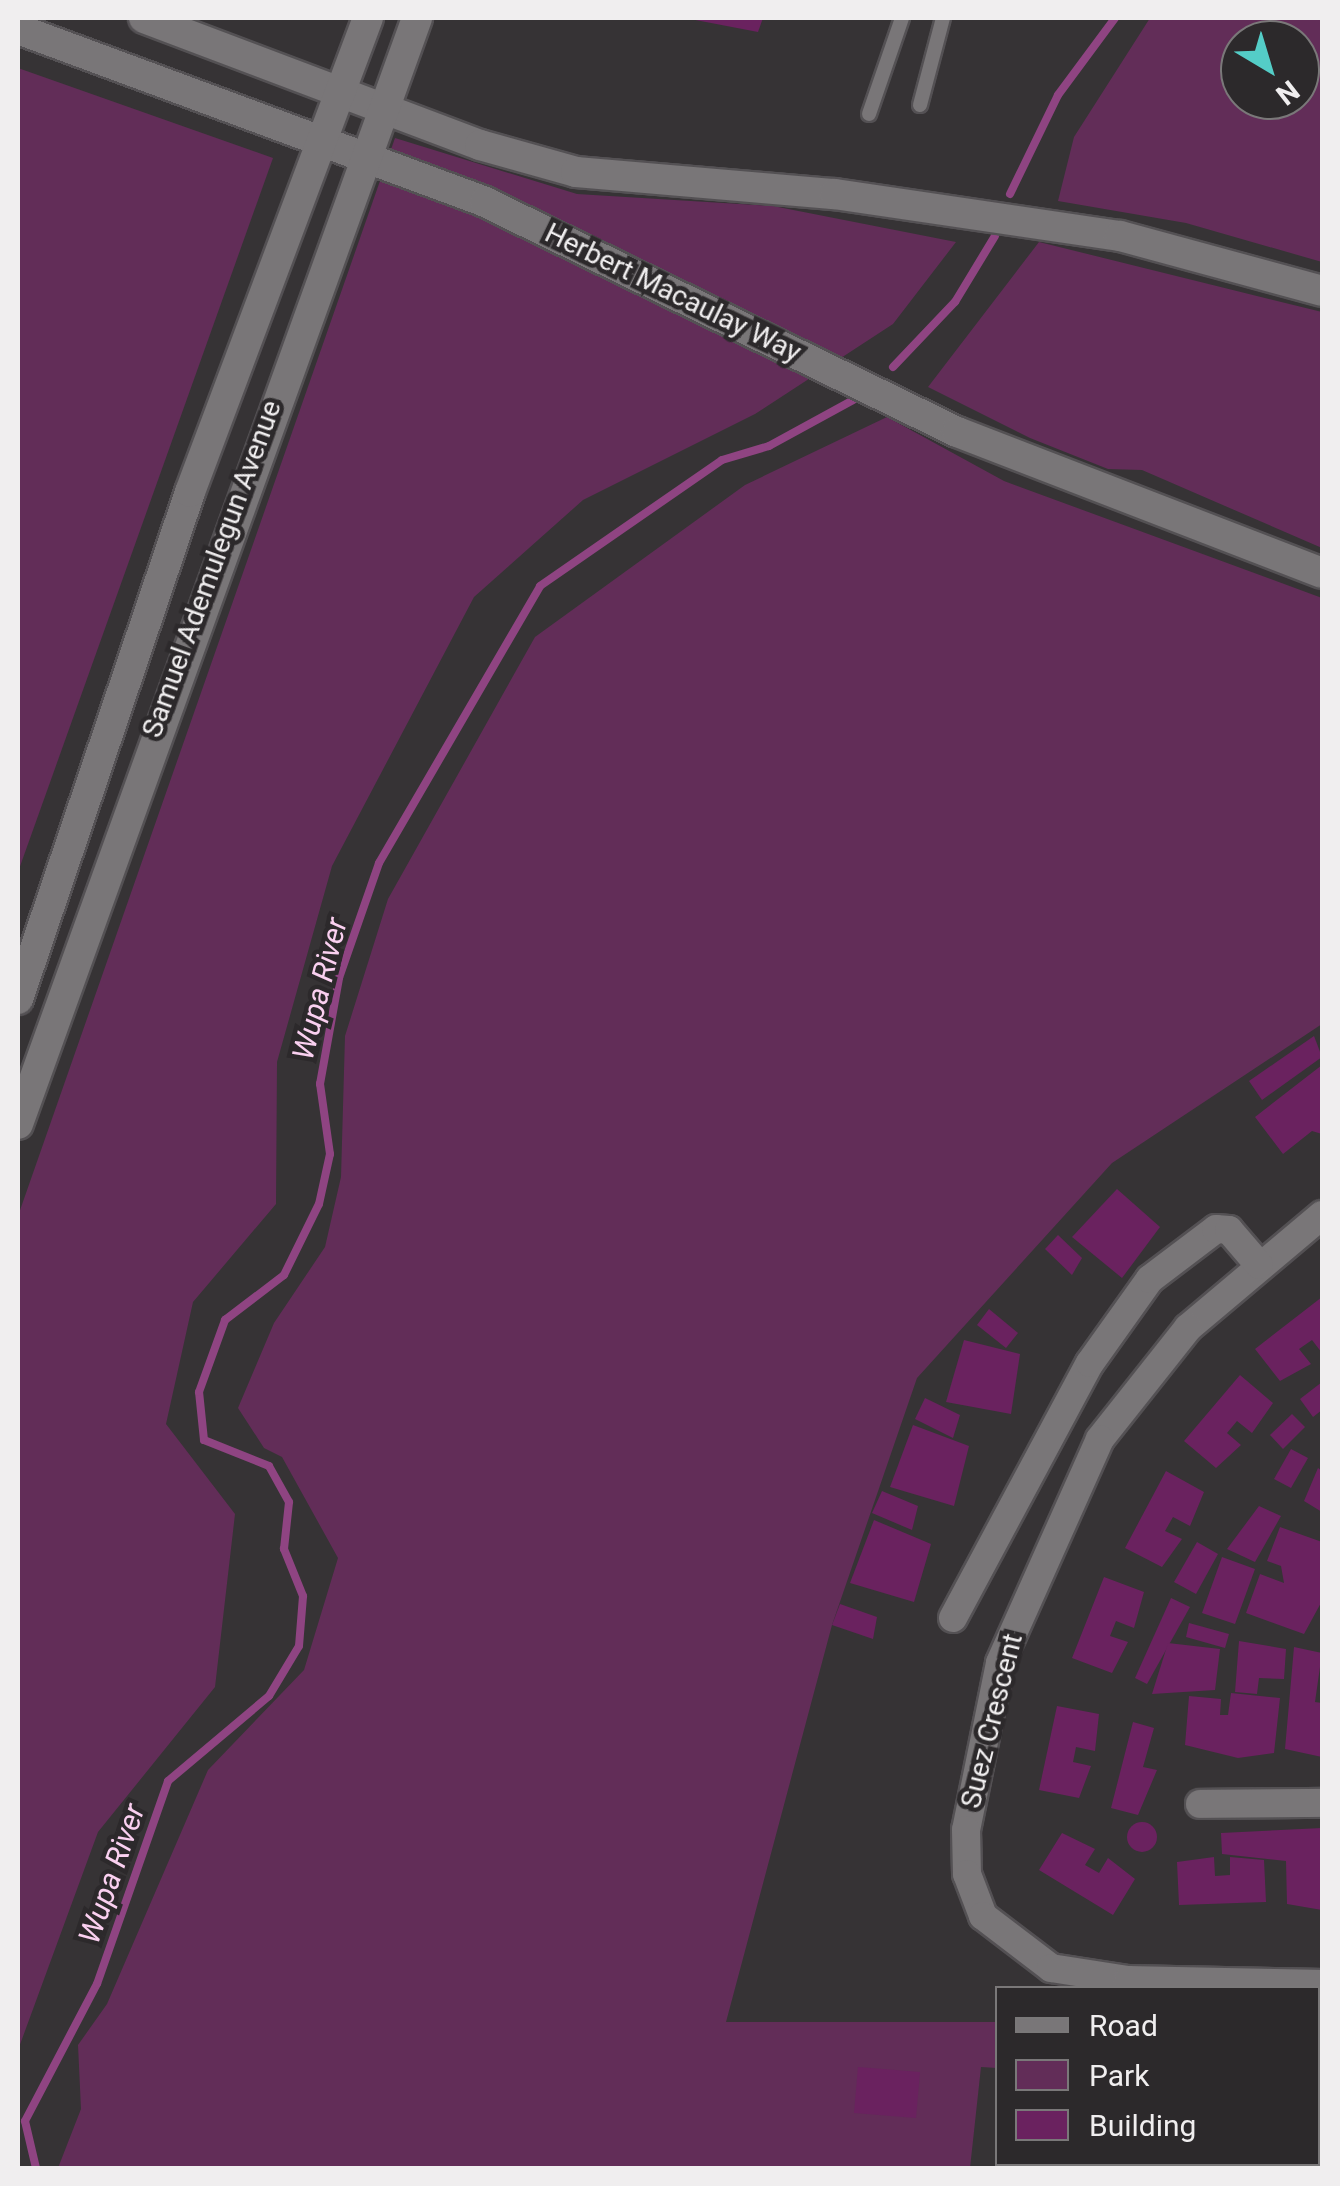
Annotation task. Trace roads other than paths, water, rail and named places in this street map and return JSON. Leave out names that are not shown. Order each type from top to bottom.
[{"type":"main road","points":[[144,18],[384,108],[576,172],[835,194],[1120,236],[1322,290]]},
{"type":"main road","name":"Samuel Ademulegun Avenue","points":[[18,999],[272,275],[368,18]]},
{"type":"main road","name":"Samuel Ademulegun Avenue","points":[[18,1124],[312,292],[416,18]]},
{"type":"main road","name":"Herbert Macaulay Way","points":[[18,28],[367,153],[751,330],[957,432],[1322,573]]},
{"type":"street","name":"Suez Crescent","points":[[1322,1216],[1259,1266],[1142,1380],[1065,1502],[1000,1664],[966,1830],[967,1874],[983,1916],[1013,1948],[1051,1968],[1128,1980],[1322,1984]]},
{"type":"street","points":[[953,1618],[1072,1393],[1150,1280],[1216,1228],[1228,1230],[1259,1266]]},
{"type":"street","points":[[1200,1804],[1322,1804]]},
{"type":"lane","points":[[869,114],[902,18]]},
{"type":"lane","points":[[920,105],[943,18]]},
{"type":"waterway","name":"Wupa River","points":[[1010,194],[1058,95],[1115,18]]},
{"type":"waterway","name":"Wupa River","points":[[893,367],[955,302],[995,236]]},
{"type":"waterway","name":"Wupa River","points":[[36,2168],[25,2121],[97,1984],[168,1781],[269,1696],[299,1646],[303,1596],[284,1549],[289,1502],[269,1466],[204,1440],[199,1392],[225,1320],[284,1275],[319,1204],[330,1154],[320,1084],[339,978],[379,863],[540,586],[722,460],[769,446],[853,400]]}]
